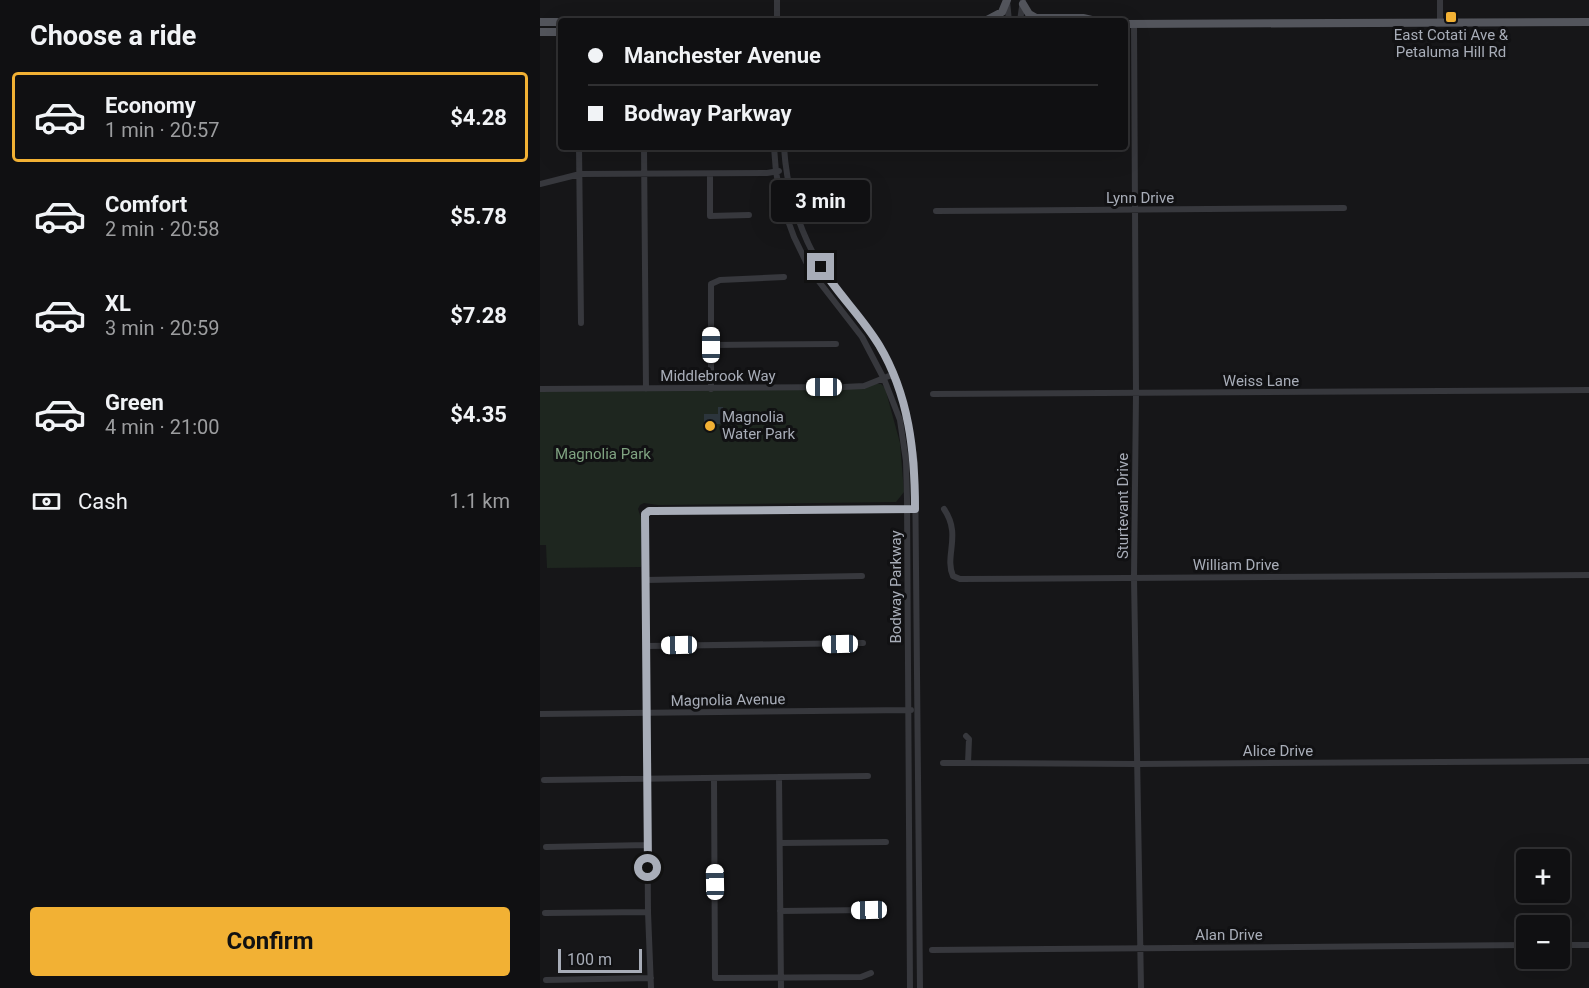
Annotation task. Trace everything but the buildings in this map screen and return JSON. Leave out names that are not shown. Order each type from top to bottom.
[{"type":"main road","points":[[991,18],[1002,12],[1007,0]]},
{"type":"main road","points":[[1023,2],[1029,14],[1036,18],[1083,18]]},
{"type":"main road","points":[[540,21],[558,22]]},
{"type":"main road","points":[[1129,24],[1589,22]]},
{"type":"main road","points":[[540,32],[558,32]]},
{"type":"street","points":[[777,0],[777,18]]},
{"type":"street","points":[[1007,0],[1009,18]]},
{"type":"street","points":[[1440,0],[1440,22]]},
{"type":"street","points":[[1020,18],[1023,2]]},
{"type":"street","name":"Sturtevant Drive","points":[[1129,24],[1134,210],[1136,394],[1134,578],[1141,988]]},
{"type":"street","points":[[579,150],[581,323]]},
{"type":"street","points":[[644,150],[646,389]]},
{"type":"street","name":"Bodway Parkway","points":[[774,150],[783,207],[794,237],[810,270],[862,337],[884,379],[900,420],[906,461],[907,509],[910,988]]},
{"type":"street","name":"Bodway Parkway","points":[[784,150],[794,208],[813,254],[878,344],[894,374],[908,418],[915,463],[920,988]]},
{"type":"street","points":[[540,184],[579,174],[710,174],[786,170]]},
{"type":"street","points":[[710,174],[710,216],[749,215]]},
{"type":"street","name":"Lynn Drive","points":[[936,211],[1344,208]]},
{"type":"street","points":[[711,389],[711,284],[720,280],[784,277]]},
{"type":"street","points":[[711,345],[836,344]]},
{"type":"street","name":"Middlebrook Way","points":[[540,389],[844,387],[864,386],[894,374]]},
{"type":"street","name":"Weiss Lane","points":[[933,394],[1589,390]]},
{"type":"street","points":[[651,988],[648,912],[645,518],[649,511],[915,509]]},
{"type":"street","name":"William Drive","points":[[944,509],[951,520],[953,544],[951,570],[953,576],[960,579],[1589,575]]},
{"type":"street","points":[[646,580],[862,576]]},
{"type":"street","points":[[647,646],[863,643]]},
{"type":"street","name":"Magnolia Avenue","points":[[540,714],[917,710]]},
{"type":"street","points":[[966,736],[969,739],[968,763]]},
{"type":"street","name":"Alice Drive","points":[[943,763],[1138,764],[1589,760]]},
{"type":"street","points":[[544,780],[868,776]]},
{"type":"street","points":[[779,777],[781,988]]},
{"type":"street","points":[[714,778],[715,978],[861,976],[871,973]]},
{"type":"street","points":[[780,843],[885,842]]},
{"type":"street","points":[[546,847],[648,846]]},
{"type":"street","points":[[780,911],[869,910]]},
{"type":"street","points":[[545,913],[648,912]]},
{"type":"street","name":"Alan Drive","points":[[932,950],[1516,945]]},
{"type":"street","points":[[1570,945],[1589,945]]},
{"type":"street","points":[[546,980],[651,978]]},
{"type":"green space","name":"Magnolia Park","points":[[881,384],[885,388],[900,443],[904,492],[896,502],[658,505],[644,503],[638,509],[641,518],[641,567],[547,568],[546,545],[540,545],[540,391]]},
{"type":"shaded area","points":[[718,407],[723,407],[723,424],[709,424],[709,428],[704,428],[704,414],[718,414]]},
{"type":"place","name":"East Cotati Ave & Petaluma Hill Rd","points":[[1451,17]]},
{"type":"place","name":"Magnolia Water Park","points":[[710,426]]},
{"type":"route","points":[[648,868],[645,514],[649,511],[915,509],[915,463],[908,418],[897,382],[878,344],[821,267]]}]
